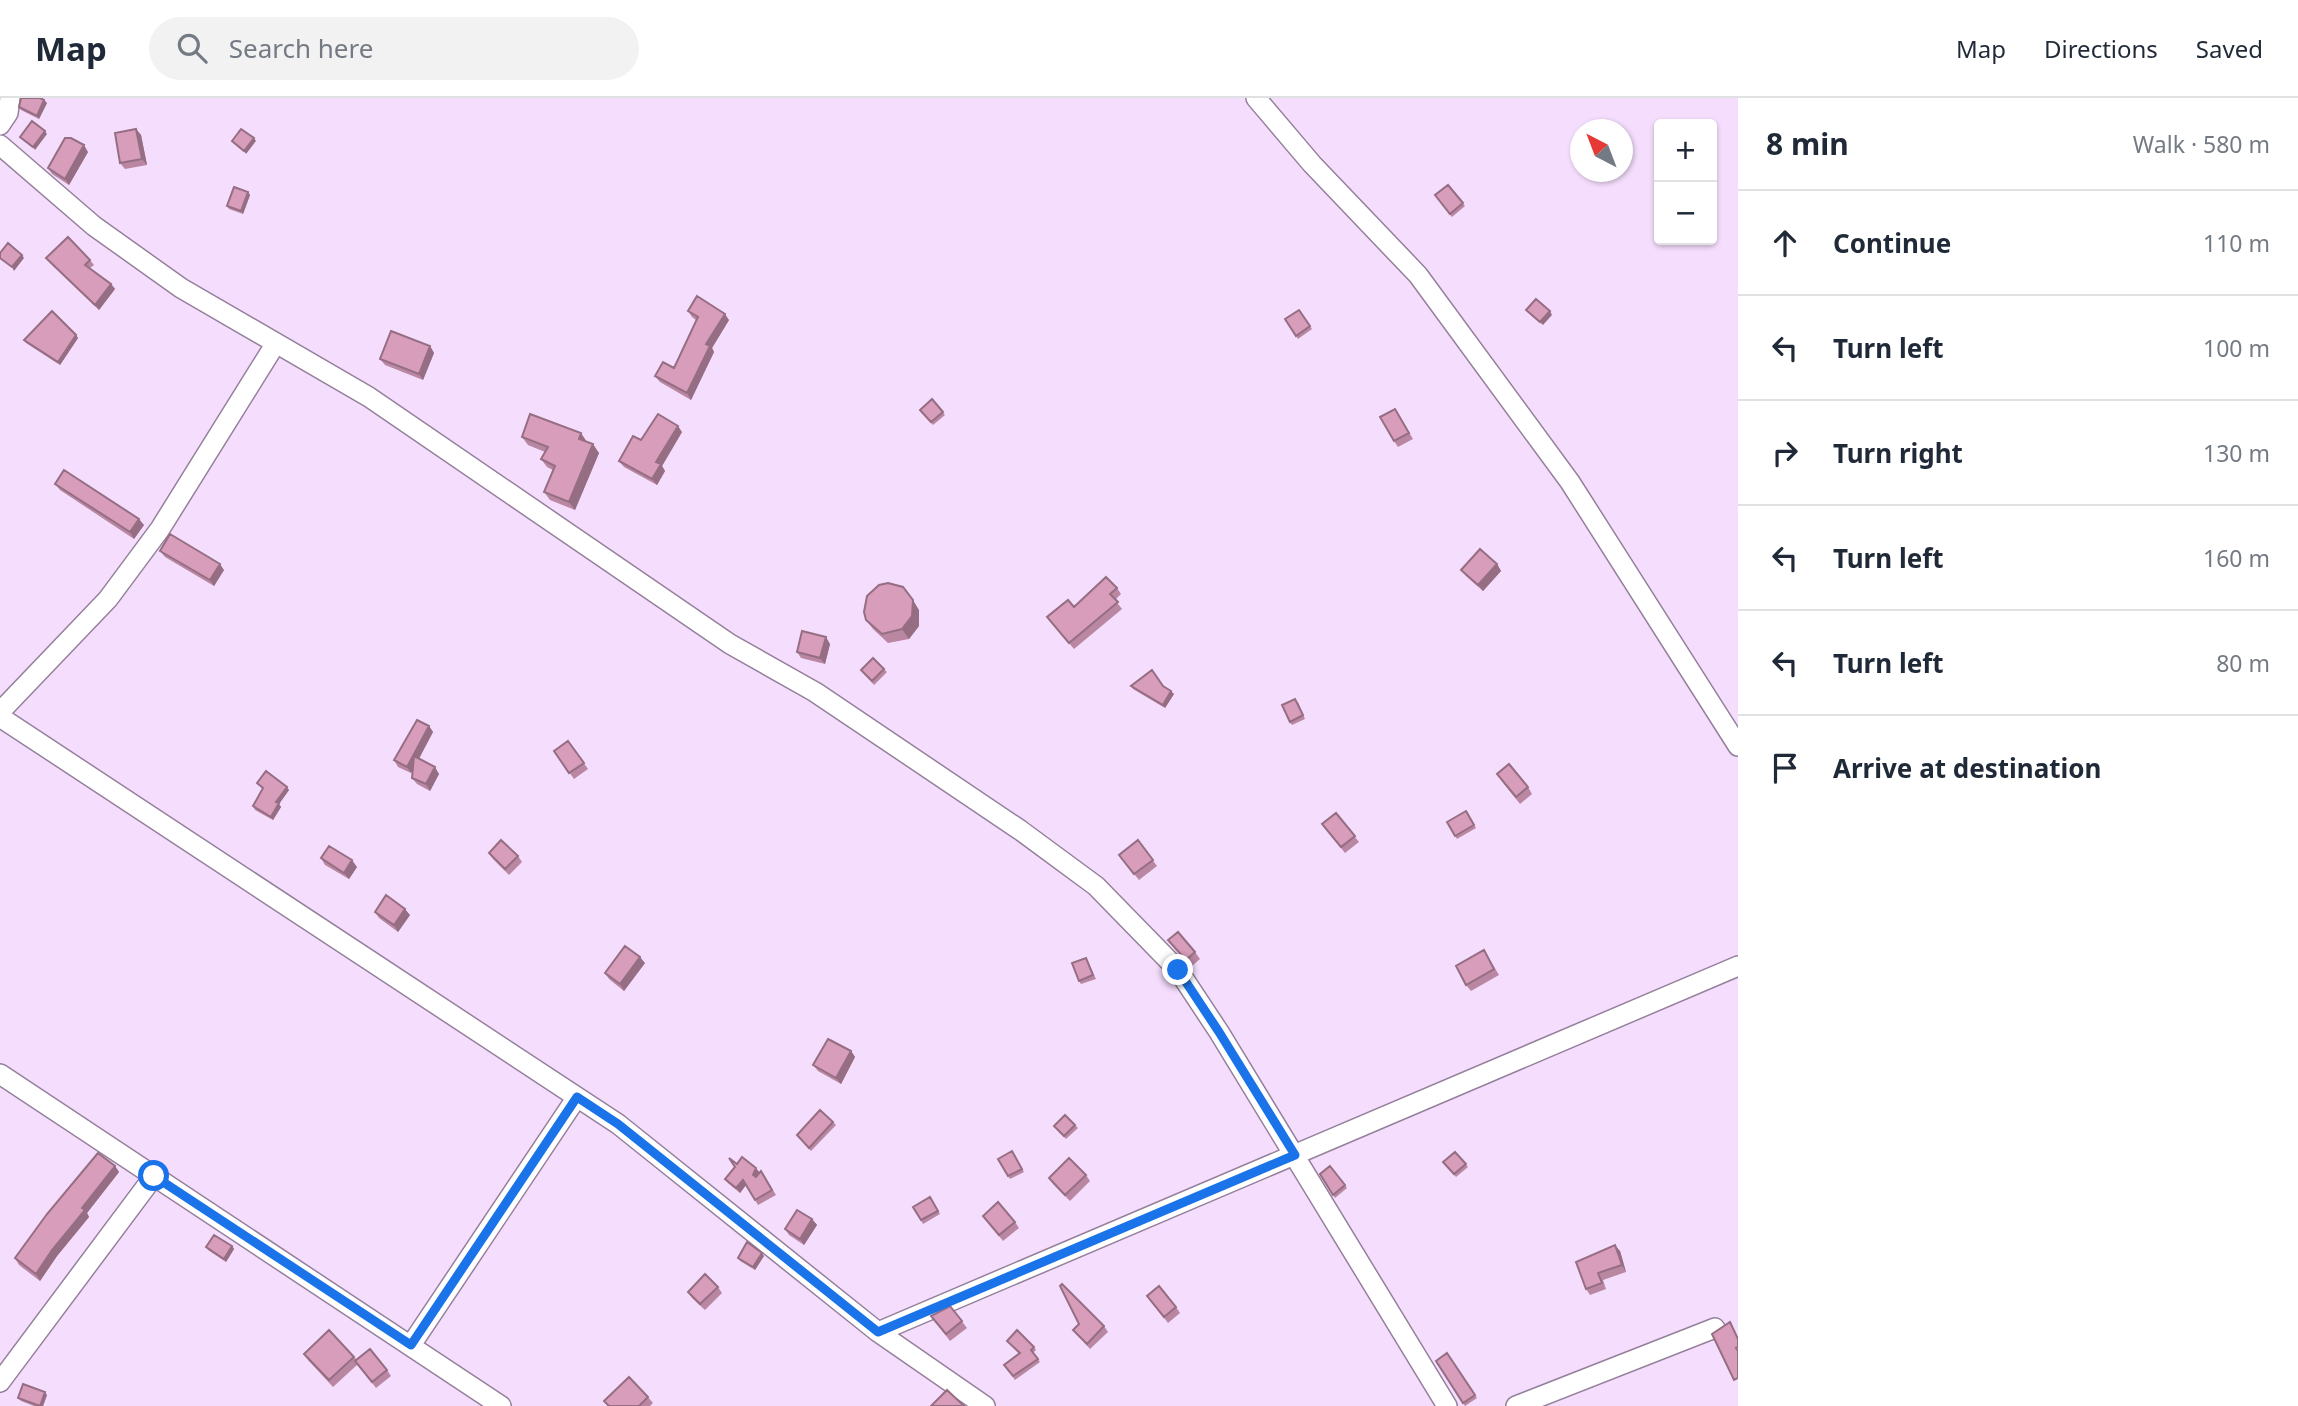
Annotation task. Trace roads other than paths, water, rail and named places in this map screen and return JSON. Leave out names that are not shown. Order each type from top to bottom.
[{"type":"street","points":[[0,125],[8,113],[10,98]]},
{"type":"street","points":[[1256,98],[1311,164],[1418,275],[1570,482],[1738,746]]},
{"type":"street","points":[[0,145],[94,226],[170,281],[369,397],[730,644],[815,692],[1020,830],[1096,886],[1178,970],[1295,1155],[1447,1406]]},
{"type":"street","points":[[276,343],[160,529],[107,599],[0,715],[618,1124],[878,1332],[985,1406]]},
{"type":"street","points":[[878,1332],[1738,966]]},
{"type":"street","points":[[0,1074],[501,1406]]},
{"type":"street","points":[[411,1345],[577,1097]]},
{"type":"street","points":[[0,1382],[154,1176]]},
{"type":"street","points":[[1517,1406],[1715,1328]]}]
